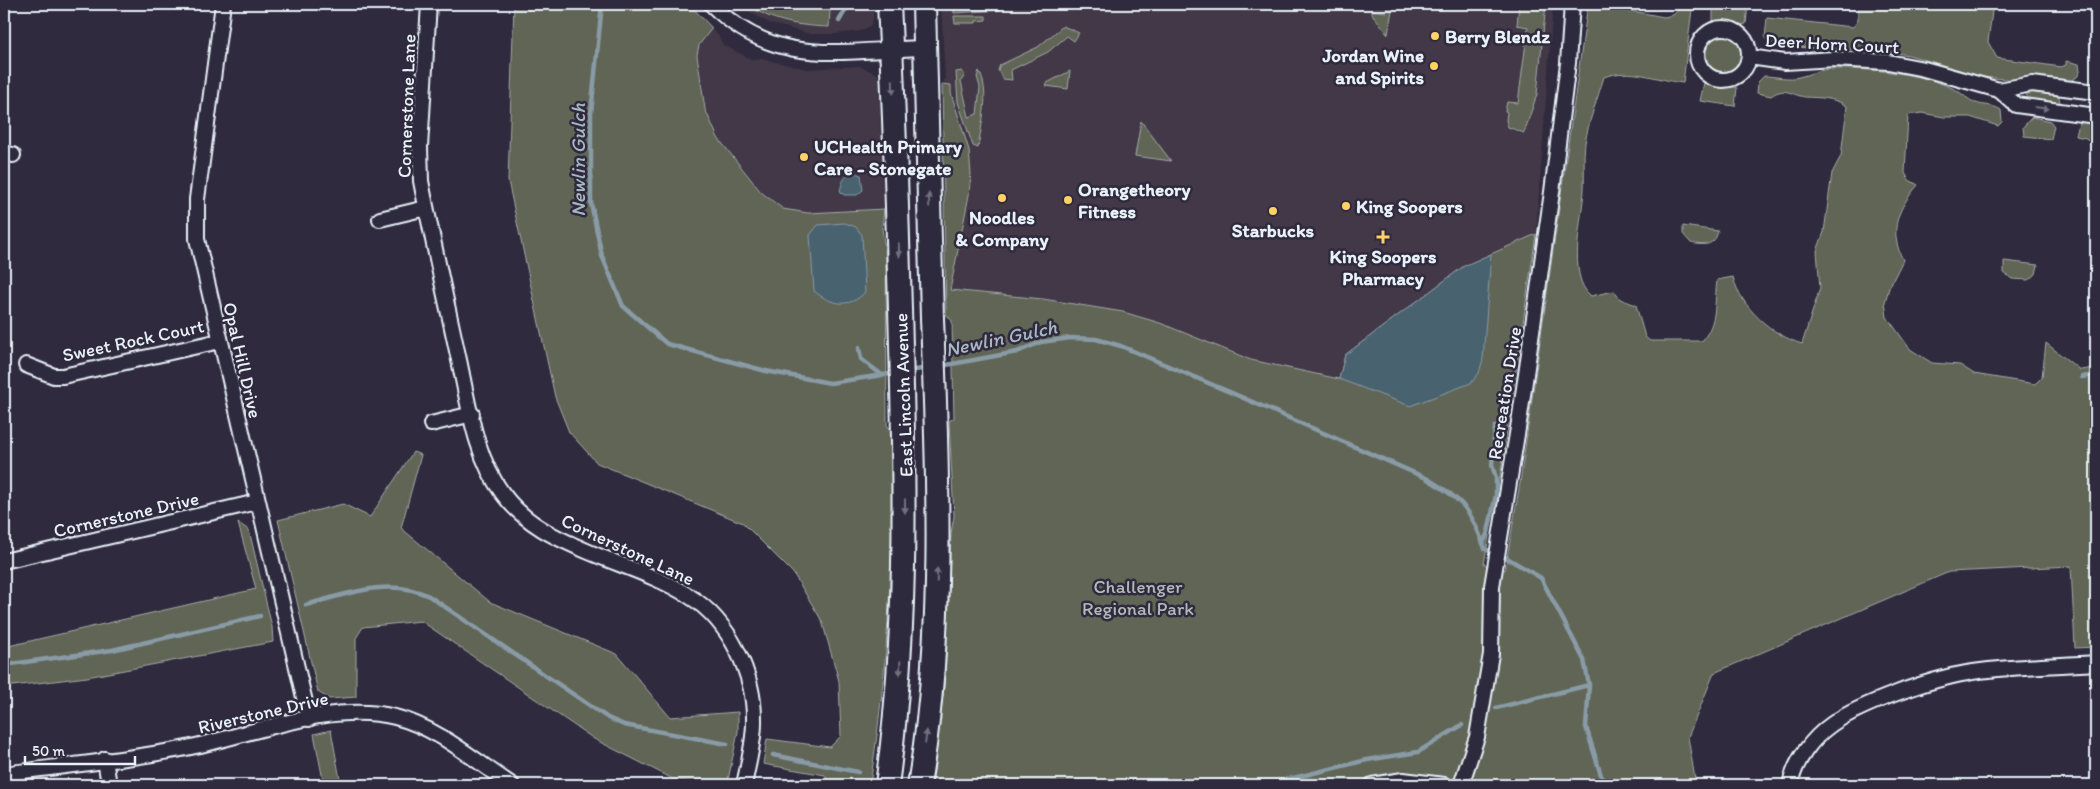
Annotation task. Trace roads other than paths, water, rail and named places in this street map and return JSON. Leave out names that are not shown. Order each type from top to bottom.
[{"type":"main road","name":"East Lincoln Avenue","points":[[887,785],[898,692],[905,581],[903,422],[889,4]]},
{"type":"main road","name":"East Lincoln Avenue","points":[[919,785],[928,714],[936,582],[937,420],[932,319],[924,4]]},
{"type":"street","name":"Opal Hill Drive","points":[[223,4],[197,199],[196,226],[199,251],[309,719]]},
{"type":"street","name":"Cornerstone Lane","points":[[429,4],[419,160],[426,208],[482,454],[492,477],[503,494],[528,519],[560,539],[690,596],[708,611],[726,632],[746,671],[754,711],[753,735],[744,785]]},
{"type":"street","points":[[711,4],[726,18],[754,36],[794,51],[822,52],[924,48]]},
{"type":"street","name":"Recreation Drive","points":[[1461,785],[1477,737],[1490,654],[1492,586],[1520,416],[1545,241],[1568,63],[1572,4]]},
{"type":"street","name":"Deer Horn Court","points":[[1749,57],[1786,62],[1841,59],[1888,62],[1924,69],[1999,90],[2016,105],[2096,116]]},
{"type":"street","name":"Deer Horn Court","points":[[1999,90],[2032,84],[2096,92]]},
{"type":"street","points":[[380,219],[426,208]]},
{"type":"street","name":"Sweet Rock Court","points":[[26,365],[54,376],[62,376],[220,341]]},
{"type":"street","points":[[431,424],[472,414]]},
{"type":"street","name":"Cornerstone Drive","points":[[4,562],[257,502]]},
{"type":"street","points":[[1790,785],[1799,760],[1818,735],[1838,720],[1884,699],[1965,674],[2096,663]]},
{"type":"street","name":"Riverstone Drive","points":[[4,774],[190,748],[309,719],[358,712],[408,721],[446,740],[512,785]]},
{"type":"street","points":[[105,759],[109,785]]},
{"type":"street","points":[[1372,785],[1403,780],[1444,785]]},
{"type":"water","points":[[852,172],[861,175],[863,190],[857,195],[844,195],[840,191],[842,185],[845,177]]},
{"type":"water","points":[[845,223],[856,227],[862,235],[865,292],[853,301],[840,303],[820,296],[814,291],[810,235],[818,225]]},
{"type":"water","points":[[1491,254],[1483,359],[1479,373],[1471,383],[1410,406],[1339,379],[1345,355],[1464,266]]},
{"type":"waterway","name":"Newlin Gulch","points":[[602,4],[591,113],[591,203],[602,256],[623,306],[667,344],[766,371],[830,383],[896,373]]},
{"type":"waterway","points":[[839,21],[849,4]]},
{"type":"waterway","name":"Newlin Gulch","points":[[941,366],[1017,352],[1041,342],[1071,338],[1096,339],[1121,346],[1232,393],[1426,478],[1439,486],[1457,500],[1470,515],[1485,549],[1507,558],[1541,578],[1584,660],[1589,685],[1586,727],[1604,785]]},
{"type":"waterway","points":[[859,348],[861,359],[882,375]]},
{"type":"waterway","name":"Newlin Gulch","points":[[909,371],[928,368]]},
{"type":"waterway","points":[[2082,377],[2096,375]]},
{"type":"waterway","points":[[1483,543],[1488,532],[1496,495],[1496,478],[1492,465],[1495,427]]},
{"type":"waterway","points":[[306,605],[368,589],[399,588],[414,590],[429,596],[608,718],[624,725],[727,744]]},
{"type":"waterway","points":[[4,665],[112,650],[260,616]]},
{"type":"waterway","points":[[1496,708],[1589,685]]},
{"type":"waterway","points":[[1281,781],[1367,760],[1418,752],[1462,725]]},
{"type":"waterway","points":[[773,755],[858,772]]},
{"type":"place","name":"Berry Blendz","points":[[1435,36]]},
{"type":"place","name":"Jordan Wine and Spirits","points":[[1434,66]]},
{"type":"place","name":"UCHealth Primary Care - Stonegate","points":[[804,157]]},
{"type":"place","name":"Noodles & Company","points":[[1002,198]]},
{"type":"place","name":"Orangetheory Fitness","points":[[1068,200]]},
{"type":"place","name":"King Soopers","points":[[1346,206]]},
{"type":"place","name":"Starbucks","points":[[1273,211]]},
{"type":"place","name":"King Soopers Pharmacy","points":[[1383,237]]},
{"type":"park label","name":"Challenger Regional Park","points":[[1138,597]]}]
